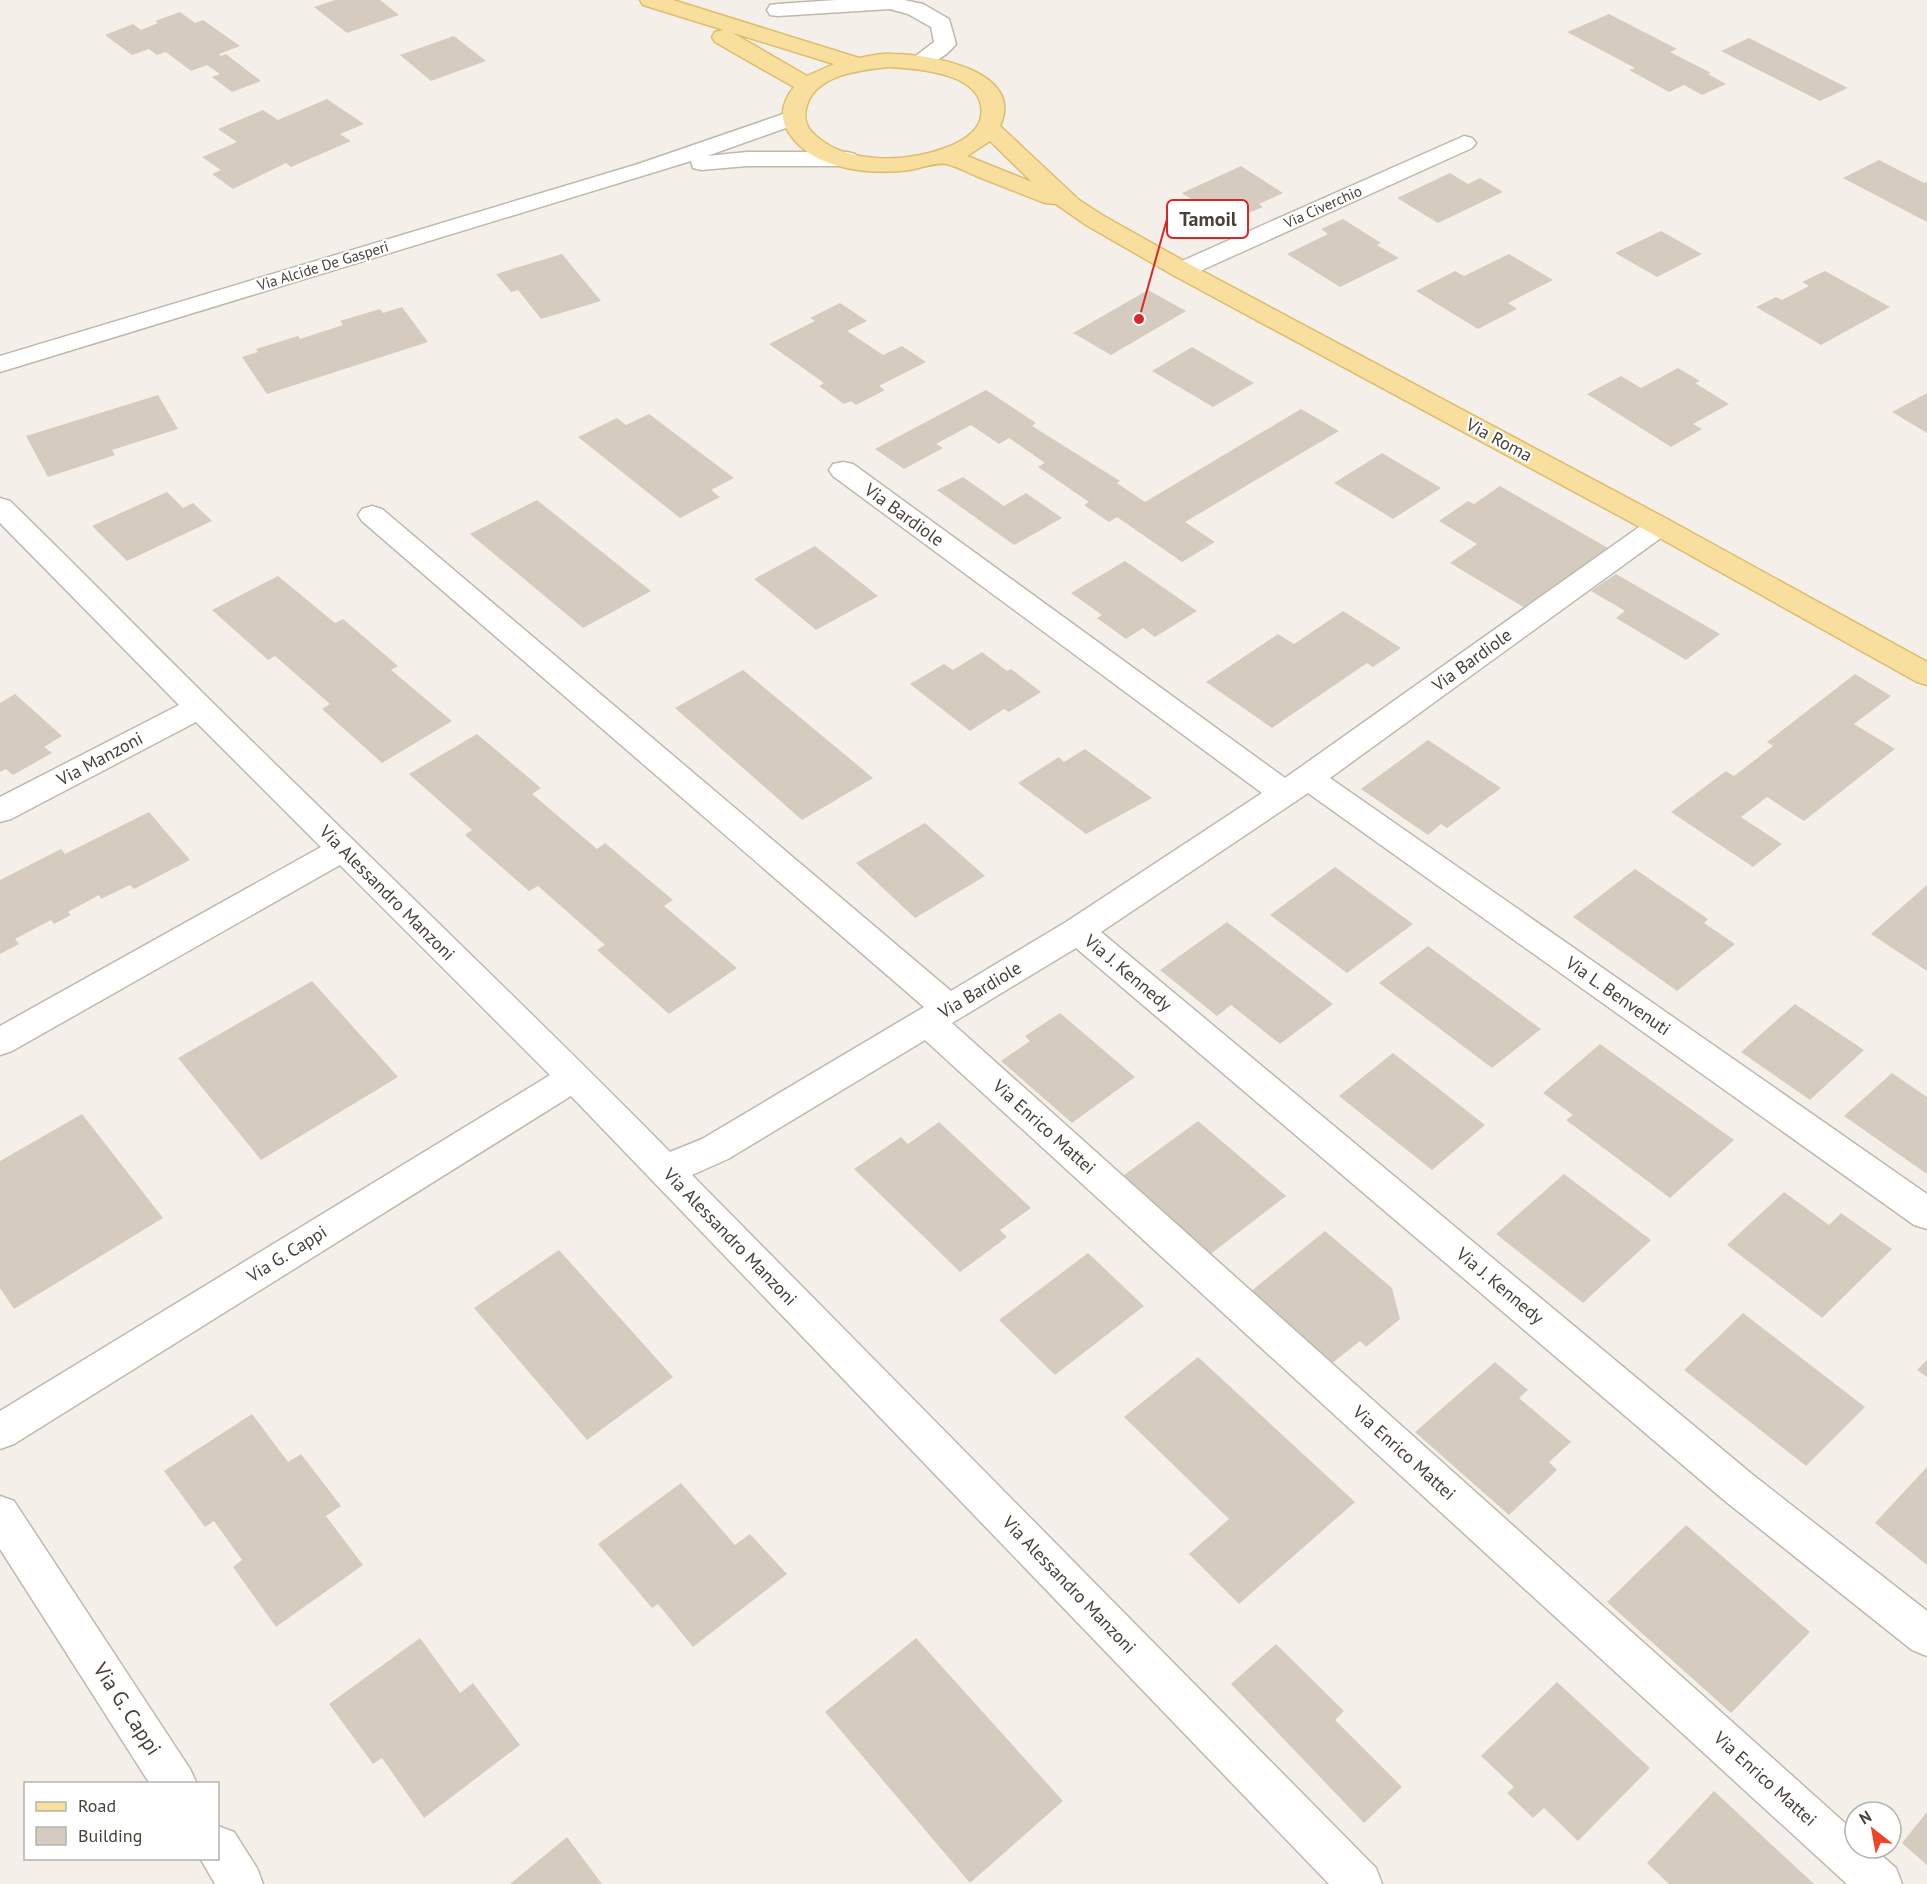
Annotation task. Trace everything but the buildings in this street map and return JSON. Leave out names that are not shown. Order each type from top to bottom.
[{"type":"main road","points":[[651,0],[857,64]]},
{"type":"main road","points":[[672,8],[807,85]]},
{"type":"main road","points":[[889,60],[920,61],[950,68],[974,79],[989,94],[995,111],[989,128],[972,144],[947,156],[915,163],[880,164],[848,159],[820,149],[801,135],[792,118],[795,101],[807,85],[829,73],[857,64],[889,60]]},
{"type":"main road","points":[[989,128],[1071,205]]},
{"type":"main road","points":[[947,156],[1071,205]]},
{"type":"main road","name":"Via Roma","points":[[1071,205],[1182,270],[1659,526],[1927,675]]},
{"type":"street","points":[[778,10],[890,3],[915,9],[941,24],[945,44],[920,61]]},
{"type":"street","name":"Via Alcide De Gasperi","points":[[0,364],[646,169],[792,118]]},
{"type":"street","name":"Via Civerchio","points":[[1182,270],[1464,143]]},
{"type":"street","name":"Via Alcide De Gasperi","points":[[646,169],[747,159],[848,159]]},
{"type":"street","name":"Via Bardiole","points":[[843,470],[1296,786]]},
{"type":"street","name":"Via Alessandro Manzoni","points":[[0,507],[666,1170],[1360,1884]]},
{"type":"street","name":"Via Enrico Mattei","points":[[372,515],[938,1015],[1881,1884]]},
{"type":"street","name":"Via Bardiole","points":[[666,1170],[715,1149],[1078,931],[1296,786],[1659,526]]},
{"type":"street","name":"Via Manzoni","points":[[0,811],[199,707]]},
{"type":"street","name":"Via L. Benvenuti","points":[[1296,786],[1927,1214]]},
{"type":"street","points":[[0,1042],[343,849]]},
{"type":"street","name":"Via J. Kennedy","points":[[1078,931],[1739,1488],[1927,1636]]},
{"type":"street","name":"Via G. Cappi","points":[[0,1432],[574,1077]]},
{"type":"street","name":"Via G. Cappi","points":[[0,1514],[175,1782]]},
{"type":"street","points":[[219,1850],[241,1884]]},
{"type":"place","name":"Tamoil","points":[[1139,319]]}]
